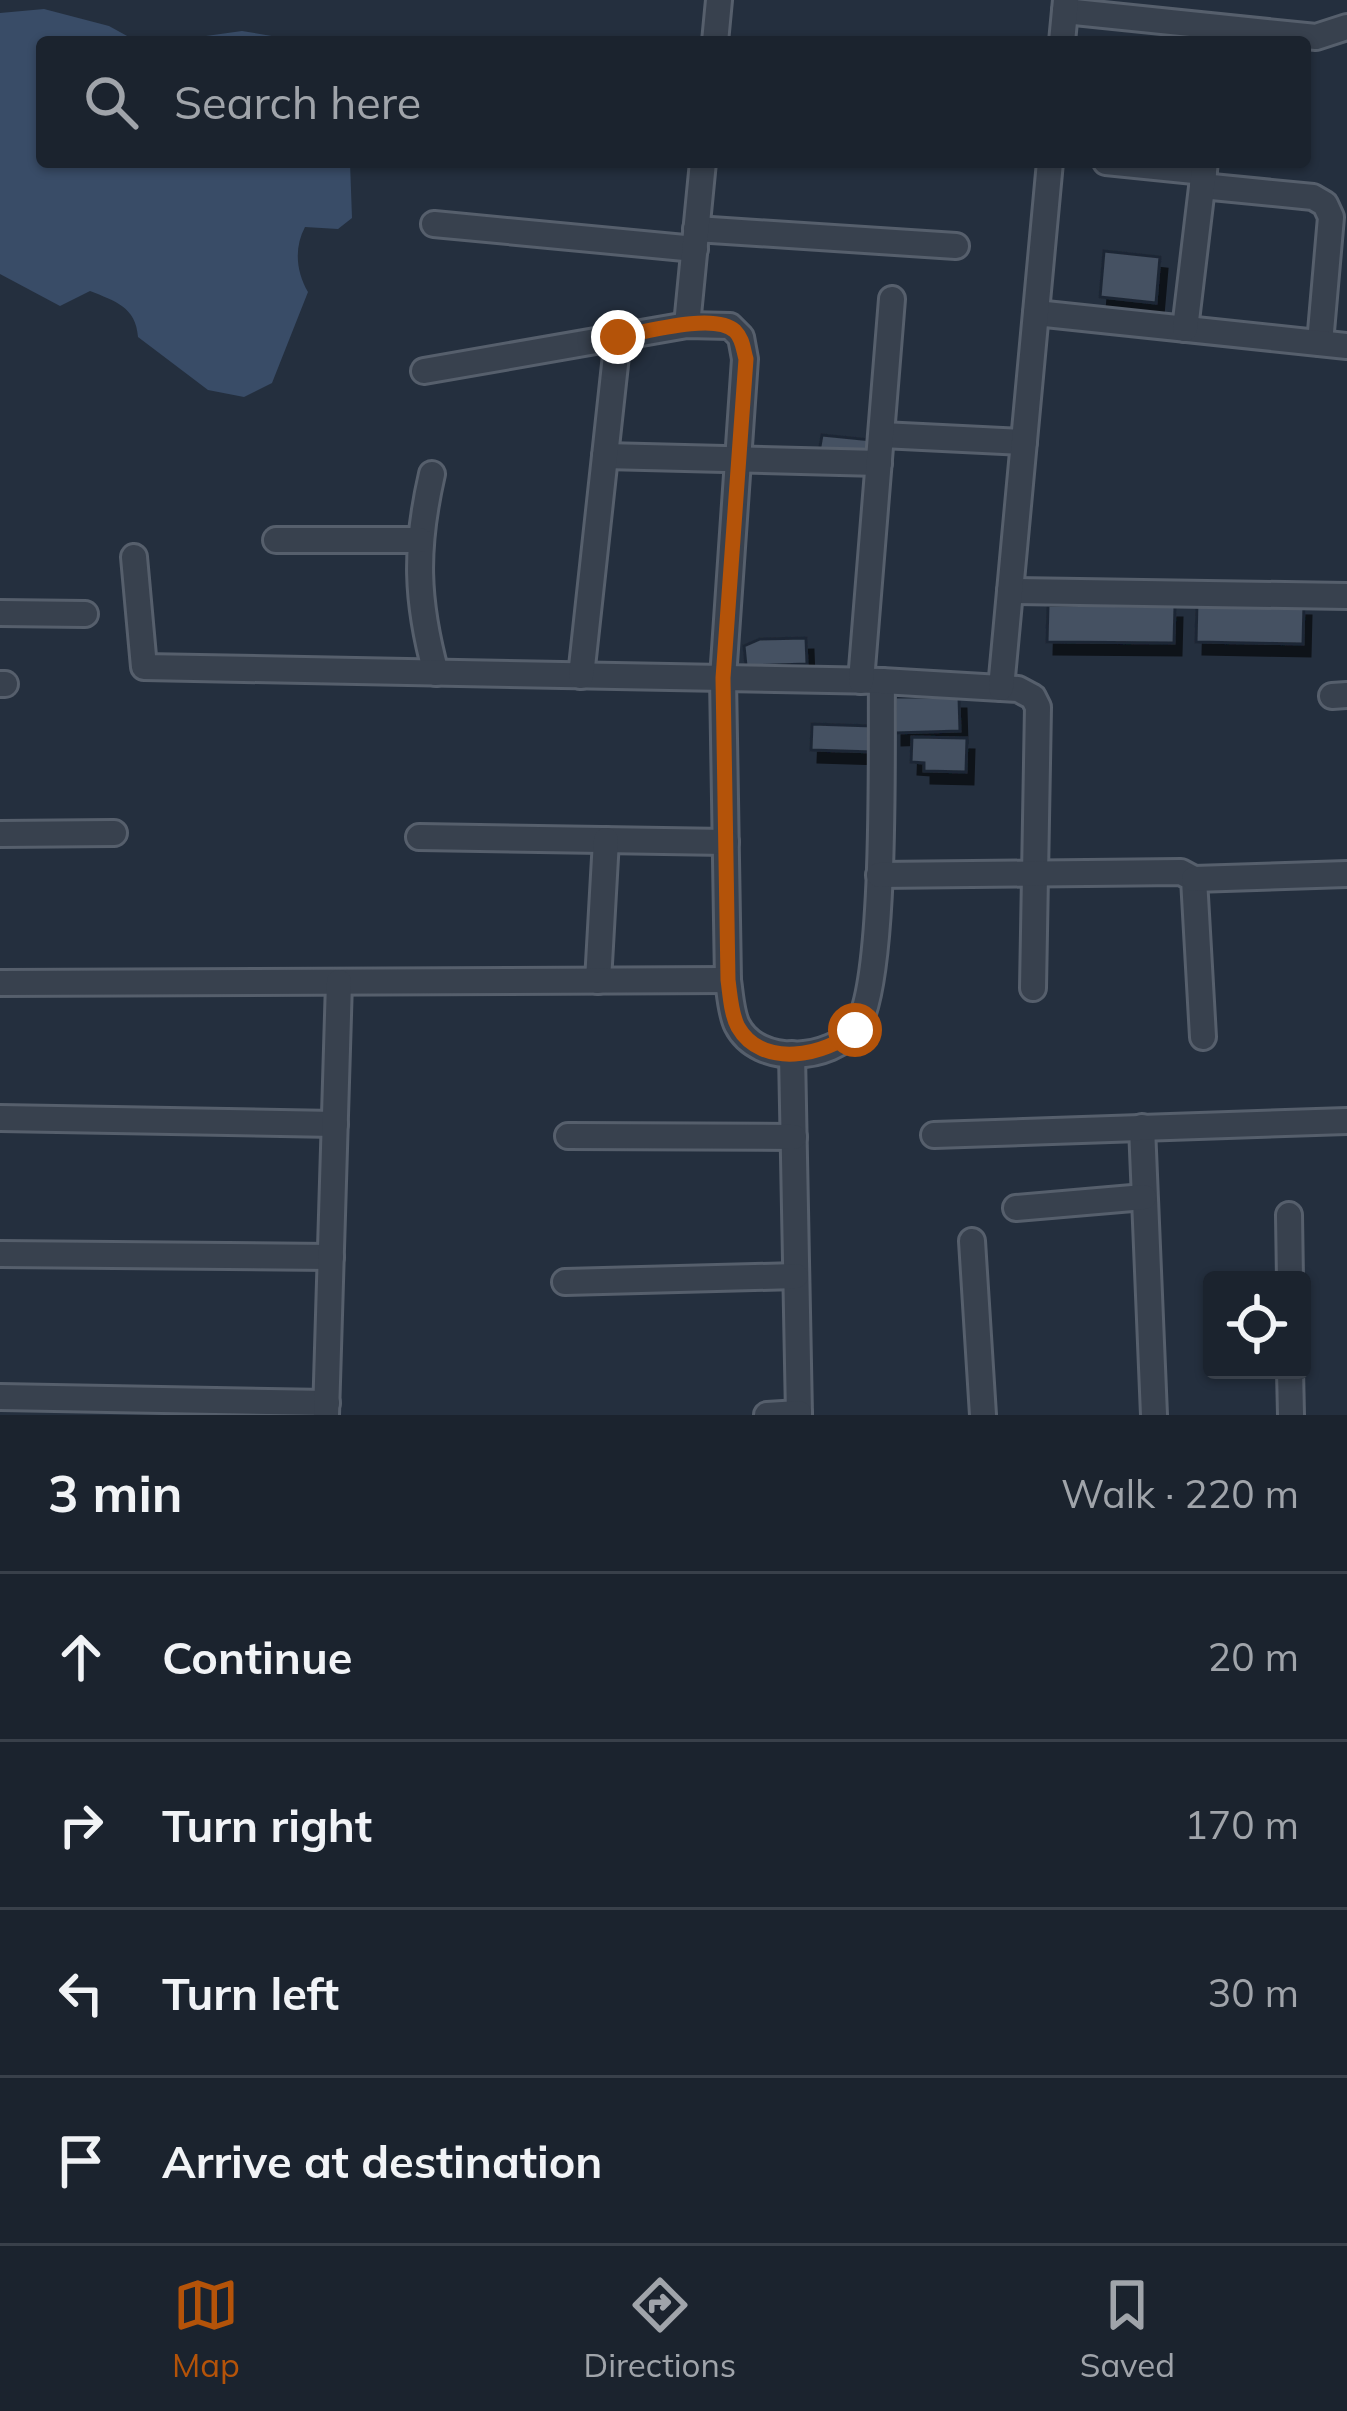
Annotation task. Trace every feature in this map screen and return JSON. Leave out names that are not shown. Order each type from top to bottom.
[{"type":"street","points":[[716,36],[719,0]]},
{"type":"street","points":[[1062,36],[1066,6],[1310,36]]},
{"type":"street","points":[[1311,36],[1347,27]]},
{"type":"street","points":[[687,325],[702,168]]},
{"type":"street","points":[[1001,688],[1049,168]]},
{"type":"street","points":[[1159,168],[1204,173],[1313,197],[1325,204],[1331,217],[1320,343]]},
{"type":"street","points":[[1185,329],[1204,173]]},
{"type":"street","points":[[434,224],[695,239],[956,246]]},
{"type":"street","points":[[424,371],[687,325],[730,326],[741,337],[746,359],[723,678],[728,980],[736,1025],[769,1052],[792,1054],[838,1046],[855,1030],[869,993],[879,875],[872,681],[879,463],[892,299]]},
{"type":"street","points":[[1036,313],[1347,346]]},
{"type":"street","points":[[581,676],[618,337]]},
{"type":"street","points":[[881,435],[1024,442]]},
{"type":"street","points":[[605,456],[879,463]]},
{"type":"street","points":[[432,474],[417,574],[436,673]]},
{"type":"street","points":[[276,540],[420,540]]},
{"type":"street","points":[[134,557],[144,668],[872,681],[1018,689],[1033,697],[1038,707],[1033,988]]},
{"type":"street","points":[[1010,591],[1347,596]]},
{"type":"street","points":[[0,613],[85,614]]},
{"type":"street","points":[[0,834],[114,833]]},
{"type":"street","points":[[419,837],[726,842]]},
{"type":"street","points":[[598,981],[607,840]]},
{"type":"street","points":[[879,875],[1181,872],[1194,879],[1347,874]]},
{"type":"street","points":[[1194,879],[1203,1037]]},
{"type":"street","points":[[0,983],[728,980]]},
{"type":"street","points":[[0,1397],[327,1409],[339,982]]},
{"type":"street","points":[[767,1415],[799,1414],[792,1054]]},
{"type":"street","points":[[0,1118],[335,1124]]},
{"type":"street","points":[[934,1136],[1347,1121]]},
{"type":"street","points":[[1142,1127],[1154,1415]]},
{"type":"street","points":[[568,1136],[794,1137]]},
{"type":"street","points":[[1016,1208],[1144,1197]]},
{"type":"street","points":[[1289,1215],[1290,1271]]},
{"type":"street","points":[[972,1241],[983,1415]]},
{"type":"street","points":[[0,1253],[331,1257]]},
{"type":"street","points":[[565,1282],[796,1276]]},
{"type":"street","points":[[1291,1379],[1291,1415]]},
{"type":"water","points":[[44,9],[109,26],[127,36],[36,36],[36,168],[350,168],[352,218],[338,229],[305,227],[301,235],[298,260],[308,292],[272,383],[244,397],[208,390],[138,337],[129,312],[116,302],[90,291],[60,306],[0,274],[0,13]]},
{"type":"water","points":[[242,31],[272,36],[206,36]]},
{"type":"building","points":[[1104,251],[1160,257],[1156,303],[1100,297]]},
{"type":"building","points":[[822,435],[872,440],[872,460],[819,452]]},
{"type":"building","points":[[1197,602],[1304,604],[1303,644],[1196,642]]},
{"type":"building","points":[[1048,605],[1175,606],[1174,643],[1047,642]]},
{"type":"building","points":[[806,638],[807,664],[746,666],[744,646],[760,639]]},
{"type":"building","points":[[895,697],[959,697],[960,731],[895,733]]},
{"type":"building","points":[[812,724],[873,726],[873,752],[811,750]]},
{"type":"building","points":[[912,737],[967,738],[966,772],[924,771],[924,763],[911,762]]},
{"type":"route","points":[[618,337],[709,323],[730,326],[741,337],[746,359],[723,678],[728,980],[736,1025],[769,1052],[792,1054],[838,1046],[855,1030]]}]
